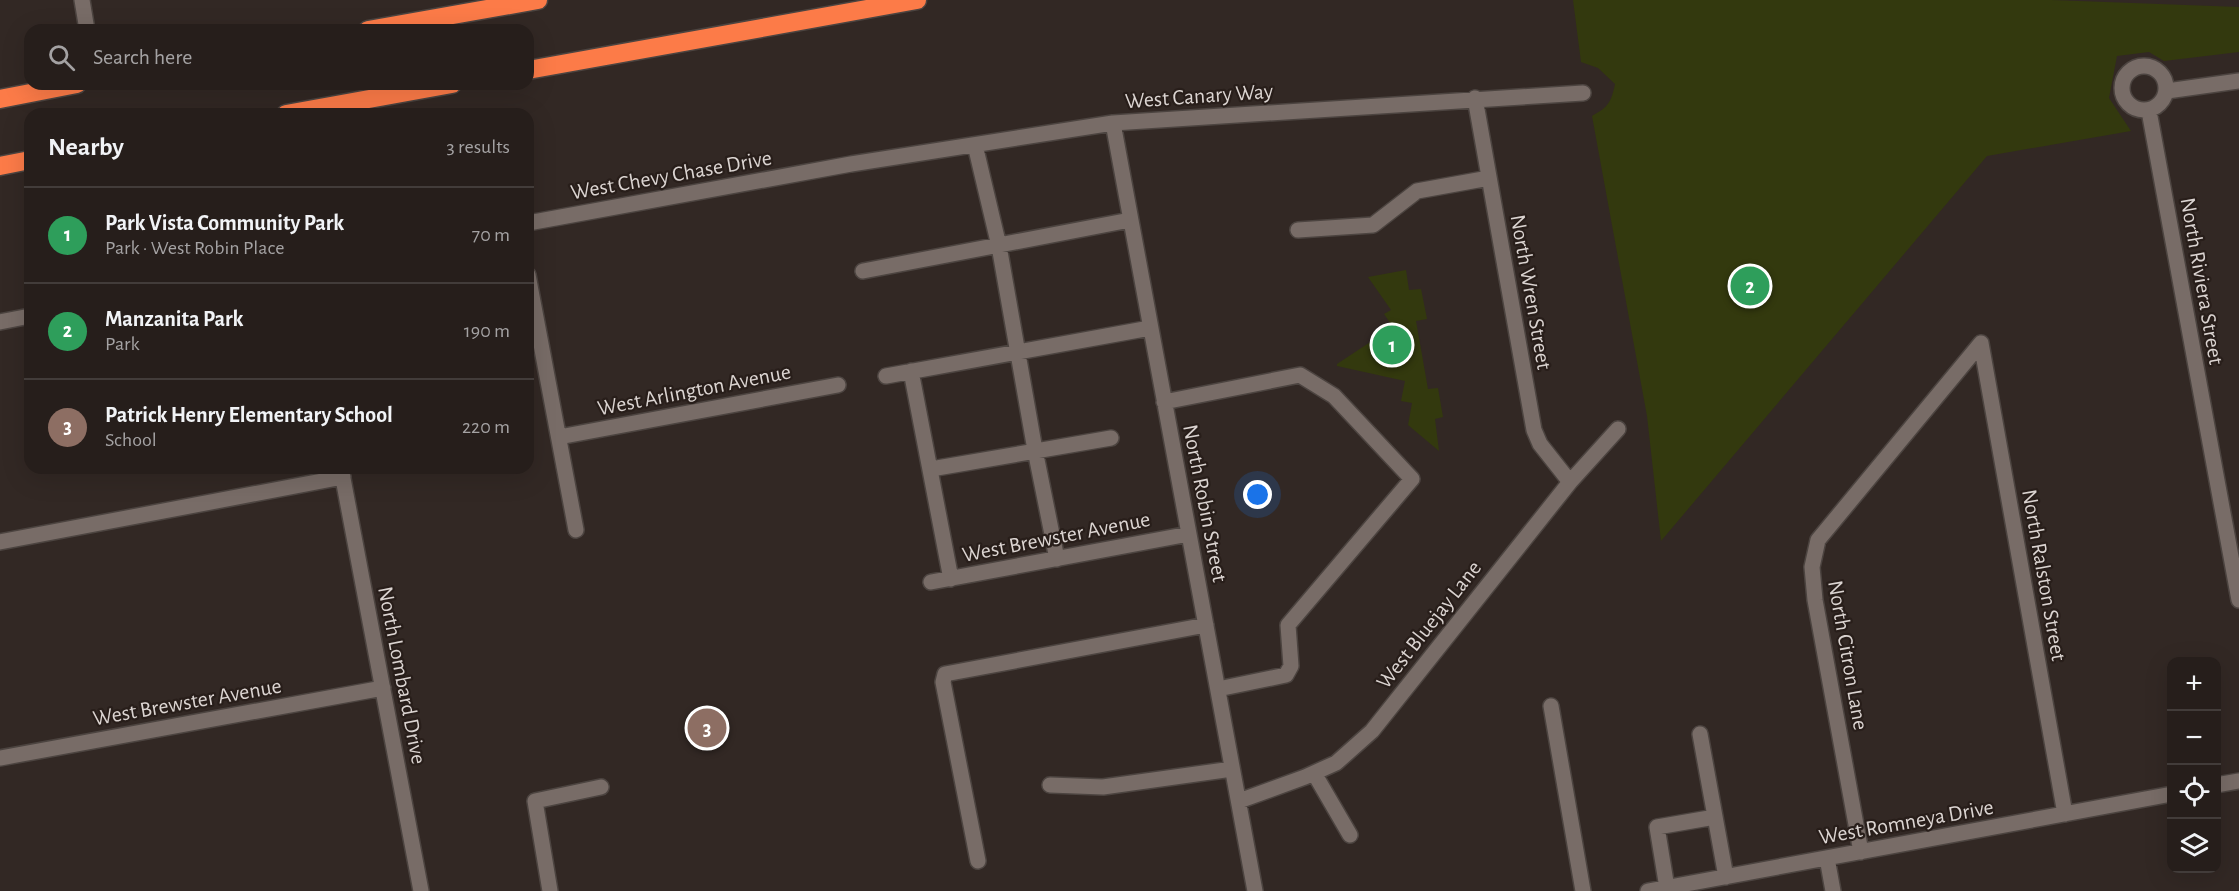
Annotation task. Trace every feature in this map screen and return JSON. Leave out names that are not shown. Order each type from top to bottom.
[{"type":"highway","points":[[402,24],[538,0]]},
{"type":"highway","points":[[534,69],[917,0]]},
{"type":"highway","points":[[0,99],[46,90]]},
{"type":"highway","points":[[319,108],[419,90]]},
{"type":"highway","points":[[0,166],[24,161]]},
{"type":"street","points":[[82,0],[86,24]]},
{"type":"street","points":[[2139,67],[2153,68],[2164,77],[2167,91],[2161,103],[2149,111],[2134,108],[2123,97],[2123,82],[2126,75],[2139,67]]},
{"type":"street","points":[[2167,91],[2239,81]]},
{"type":"street","name":"West Canary Way","points":[[822,170],[1113,123],[1475,98],[1582,93]]},
{"type":"street","name":"North Wren Street","points":[[1475,98],[1534,430],[1540,444],[1570,482]]},
{"type":"street","name":"North Riviera Street","points":[[2149,111],[2239,600]]},
{"type":"street","name":"North Robin Street","points":[[1113,123],[1255,891]]},
{"type":"street","points":[[975,145],[999,246],[1035,450],[1058,559]]},
{"type":"street","name":"West Chevy Chase Drive","points":[[534,222],[822,170]]},
{"type":"street","points":[[1298,230],[1373,225],[1417,191],[1489,178]]},
{"type":"street","points":[[863,271],[1130,220]]},
{"type":"street","points":[[534,306],[576,531]]},
{"type":"street","points":[[0,322],[24,317]]},
{"type":"street","points":[[886,376],[1150,328]]},
{"type":"street","name":"North Ralston Street","points":[[1981,343],[2065,814]]},
{"type":"street","name":"North Citron Lane","points":[[1861,852],[1815,600],[1812,567],[1818,540],[1981,343]]},
{"type":"street","points":[[911,371],[951,579]]},
{"type":"street","points":[[1164,402],[1300,375],[1334,396],[1412,479],[1288,624],[1291,666],[1286,675],[1218,689]]},
{"type":"street","name":"West Arlington Avenue","points":[[559,437],[838,385]]},
{"type":"street","name":"West Bluejay Lane","points":[[1239,801],[1336,763],[1372,731],[1570,482],[1618,429]]},
{"type":"street","points":[[931,469],[1111,438]]},
{"type":"street","points":[[0,542],[337,474]]},
{"type":"street","name":"North Lombard Drive","points":[[342,474],[421,891]]},
{"type":"street","name":"West Brewster Avenue","points":[[932,582],[1189,534]]},
{"type":"street","points":[[978,861],[943,682],[945,674],[1206,625]]},
{"type":"street","name":"West Brewster Avenue","points":[[0,758],[383,688]]},
{"type":"street","points":[[1551,706],[1583,891]]},
{"type":"street","points":[[1700,734],[1726,877]]},
{"type":"street","points":[[1050,785],[1103,787],[1232,769]]},
{"type":"street","points":[[1314,773],[1350,835]]},
{"type":"street","points":[[2221,784],[2239,781]]},
{"type":"street","points":[[550,891],[535,801],[601,787]]},
{"type":"street","name":"West Romneya Drive","points":[[1648,891],[1707,886],[1726,877],[2167,795]]},
{"type":"street","points":[[1667,888],[1657,827],[1715,817]]},
{"type":"street","points":[[1827,858],[1833,891]]},
{"type":"green space","points":[[1573,0],[2052,0],[2239,7],[2239,52],[2164,61],[2149,52],[2117,56],[2109,98],[2131,131],[1987,156],[1661,541],[1647,416],[1592,116],[1608,104],[1615,84],[1598,68],[1581,62]]},
{"type":"green space","points":[[1406,270],[1409,290],[1421,289],[1427,319],[1416,321],[1428,389],[1438,388],[1443,417],[1435,419],[1439,451],[1408,425],[1412,403],[1401,401],[1405,381],[1337,366],[1393,327],[1384,314],[1391,310],[1368,277]]},
{"type":"place","name":"Manzanita Park","points":[[1750,286]]},
{"type":"place","name":"Park Vista Community Park","points":[[1392,345]]},
{"type":"place","name":"Patrick Henry Elementary School","points":[[707,728]]}]
